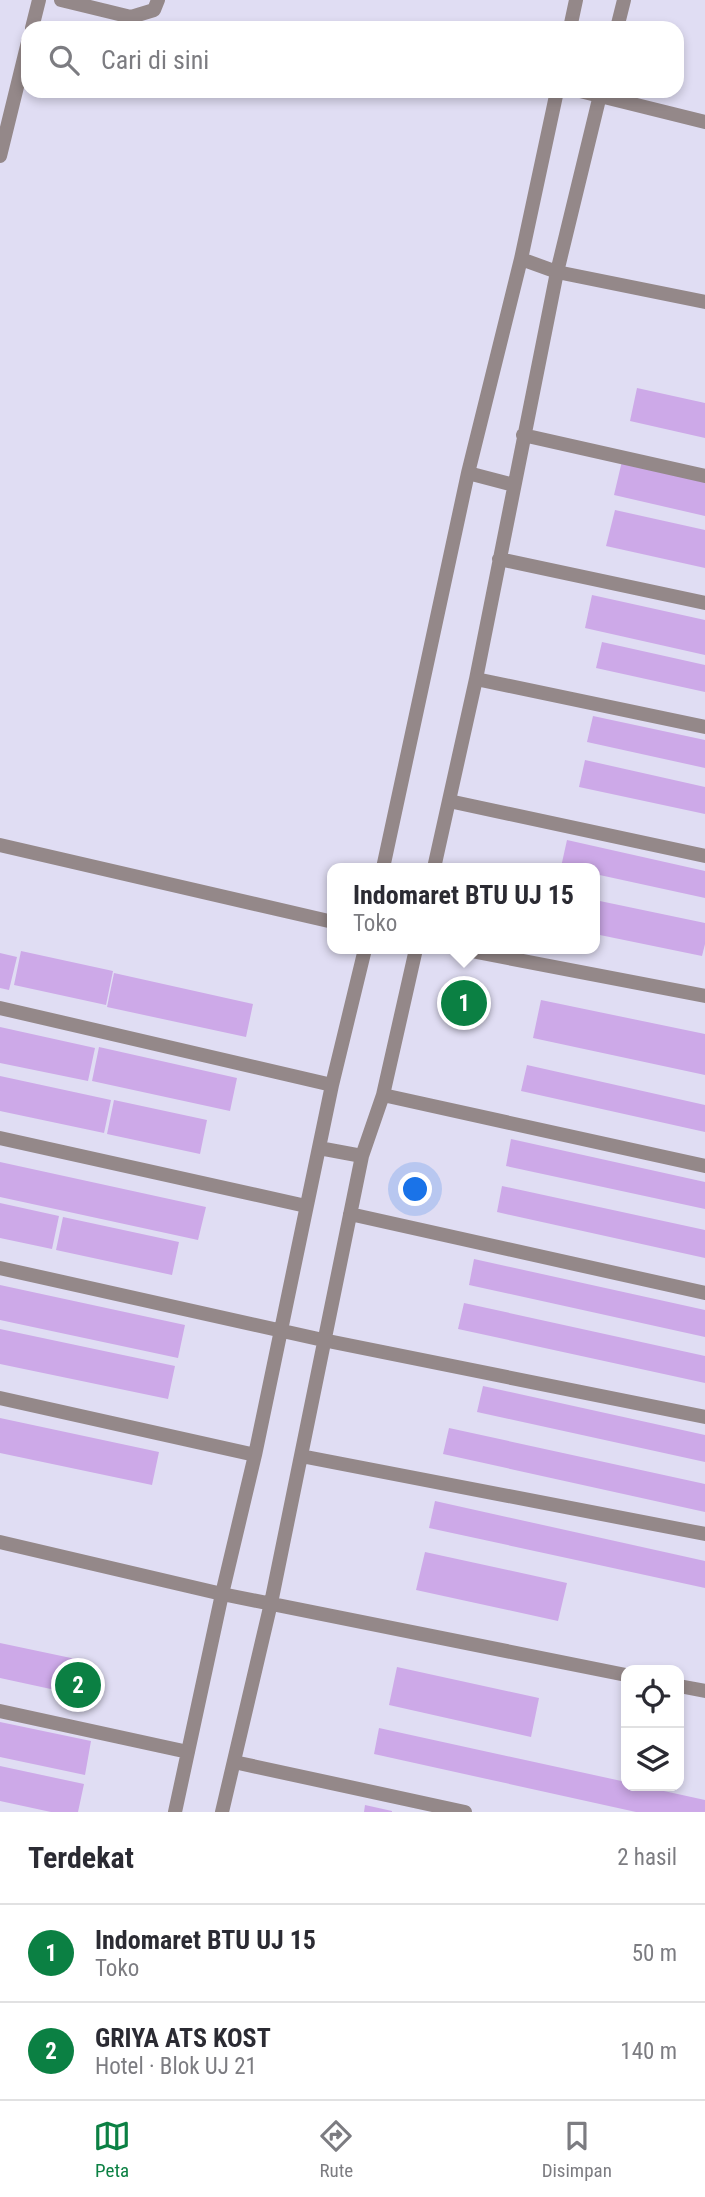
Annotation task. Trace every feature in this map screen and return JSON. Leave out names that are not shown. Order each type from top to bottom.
[{"type":"street","points":[[34,21],[39,0]]},
{"type":"street","points":[[61,0],[131,17],[154,10],[158,0]]},
{"type":"street","points":[[572,21],[576,0]]},
{"type":"street","points":[[619,21],[624,0]]},
{"type":"street","points":[[0,156],[21,70]]},
{"type":"street","points":[[384,863],[468,473],[521,260],[556,98]]},
{"type":"street","points":[[435,863],[476,679],[557,272],[600,98]]},
{"type":"street","points":[[619,98],[705,122]]},
{"type":"street","points":[[521,260],[557,272],[705,302]]},
{"type":"street","points":[[523,435],[705,476]]},
{"type":"street","points":[[468,473],[514,485]]},
{"type":"street","points":[[499,559],[705,603]]},
{"type":"street","points":[[476,679],[705,727]]},
{"type":"street","points":[[449,801],[705,856]]},
{"type":"street","points":[[0,845],[327,921]]},
{"type":"street","points":[[175,1812],[255,1455],[332,1085],[364,954]]},
{"type":"street","points":[[222,1812],[271,1603],[362,1156],[383,1095],[415,954]]},
{"type":"street","points":[[487,954],[705,996]]},
{"type":"street","points":[[0,1008],[332,1085]]},
{"type":"street","points":[[383,1095],[705,1166]]},
{"type":"street","points":[[0,1138],[306,1206]]},
{"type":"street","points":[[319,1148],[362,1156]]},
{"type":"street","points":[[351,1214],[705,1293]]},
{"type":"street","points":[[0,1268],[323,1339],[705,1417]]},
{"type":"street","points":[[0,1398],[255,1455]]},
{"type":"street","points":[[301,1456],[705,1534]]},
{"type":"street","points":[[0,1542],[222,1594],[621,1674]]},
{"type":"street","points":[[684,1687],[705,1691]]},
{"type":"street","points":[[0,1711],[188,1752]]},
{"type":"street","points":[[234,1762],[465,1812]]},
{"type":"building","points":[[637,388],[705,403],[705,438],[630,421]]},
{"type":"building","points":[[622,461],[705,480],[705,516],[614,495]]},
{"type":"building","points":[[615,510],[705,530],[705,568],[606,546]]},
{"type":"building","points":[[592,595],[705,620],[705,655],[585,628]]},
{"type":"building","points":[[602,642],[705,665],[705,692],[596,668]]},
{"type":"building","points":[[593,716],[705,740],[705,768],[587,742]]},
{"type":"building","points":[[585,760],[705,787],[705,814],[579,787]]},
{"type":"building","points":[[567,840],[705,871],[705,898],[600,875],[600,863],[562,863]]},
{"type":"building","points":[[600,901],[705,923],[702,956],[600,935]]},
{"type":"building","points":[[21,951],[113,971],[106,1005],[14,985]]},
{"type":"building","points":[[0,953],[17,957],[9,990],[0,988]]},
{"type":"building","points":[[114,973],[253,1004],[246,1037],[107,1007]]},
{"type":"building","points":[[541,1000],[705,1034],[705,1075],[533,1038]]},
{"type":"building","points":[[0,1027],[95,1048],[88,1081],[0,1063]]},
{"type":"building","points":[[99,1047],[237,1078],[230,1111],[92,1081]]},
{"type":"building","points":[[527,1065],[705,1105],[705,1132],[521,1091]]},
{"type":"building","points":[[0,1076],[111,1100],[104,1133],[0,1111]]},
{"type":"building","points":[[114,1100],[207,1120],[200,1154],[107,1134]]},
{"type":"building","points":[[511,1139],[705,1182],[705,1209],[506,1166]]},
{"type":"building","points":[[0,1162],[206,1207],[198,1240],[0,1197]]},
{"type":"building","points":[[502,1186],[705,1230],[705,1258],[497,1212]]},
{"type":"building","points":[[0,1203],[59,1216],[52,1249],[0,1238]]},
{"type":"building","points":[[63,1217],[179,1242],[172,1275],[56,1250]]},
{"type":"building","points":[[474,1259],[705,1310],[705,1337],[469,1285]]},
{"type":"building","points":[[0,1285],[185,1325],[178,1358],[0,1320]]},
{"type":"building","points":[[464,1303],[705,1356],[705,1383],[458,1329]]},
{"type":"building","points":[[0,1329],[175,1366],[168,1399],[0,1364]]},
{"type":"building","points":[[483,1386],[705,1435],[705,1462],[477,1412]]},
{"type":"building","points":[[0,1418],[159,1452],[152,1485],[0,1453]]},
{"type":"building","points":[[449,1428],[705,1484],[705,1512],[443,1454]]},
{"type":"building","points":[[435,1501],[705,1561],[705,1588],[429,1528]]},
{"type":"building","points":[[425,1552],[567,1583],[558,1621],[416,1590]]},
{"type":"building","points":[[0,1643],[90,1662],[83,1696],[0,1678]]},
{"type":"building","points":[[397,1667],[539,1698],[531,1737],[389,1705]]},
{"type":"building","points":[[0,1722],[91,1741],[85,1775],[0,1757]]},
{"type":"building","points":[[379,1728],[621,1781],[621,1791],[664,1791],[705,1800],[705,1812],[636,1812],[374,1754]]},
{"type":"building","points":[[0,1766],[84,1784],[78,1812],[51,1812],[0,1801]]},
{"type":"building","points":[[365,1805],[392,1811],[392,1812],[364,1812]]},
{"type":"place","name":"Indomaret BTU UJ 15","points":[[464,1003]]},
{"type":"place","name":"GRIYA ATS KOST","points":[[78,1685]]}]
